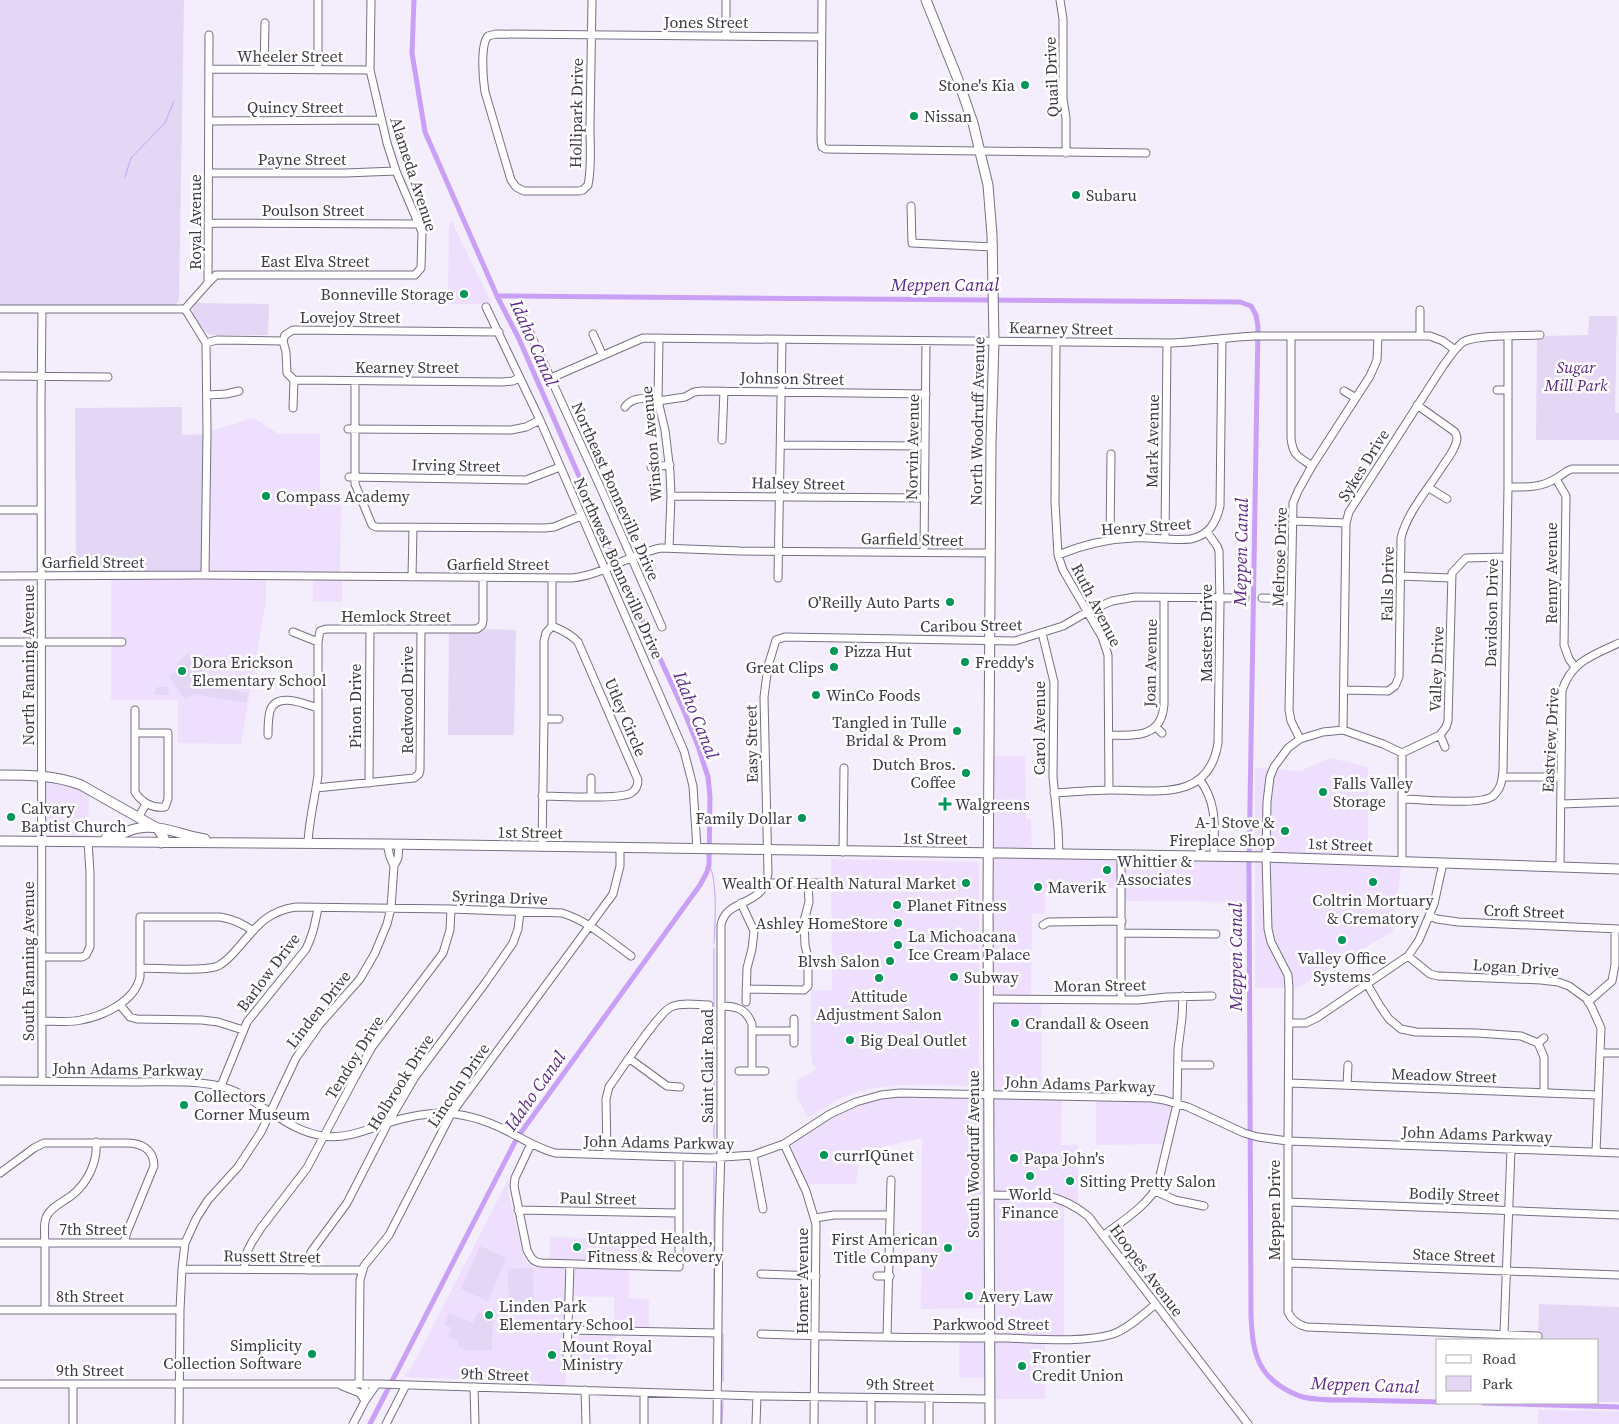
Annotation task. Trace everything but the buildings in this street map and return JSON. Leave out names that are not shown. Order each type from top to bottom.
[{"type":"main road","name":"North Woodruff Avenue","points":[[926,0],[966,101],[980,152],[988,185],[993,247],[994,341],[989,641],[989,854]]},
{"type":"main road","points":[[0,775],[42,776],[81,785],[157,828],[164,838],[161,843]]},
{"type":"main road","name":"1st Street","points":[[88,841],[120,836],[141,828],[157,828],[199,838],[250,843]]},
{"type":"main road","name":"1st Street","points":[[0,841],[399,844],[768,851],[1214,856],[1619,869]]},
{"type":"main road","name":"South Woodruff Avenue","points":[[989,854],[988,1195],[990,1424]]},
{"type":"street","points":[[318,0],[318,70]]},
{"type":"street","name":"Alameda Avenue","points":[[371,0],[370,70],[381,120],[396,171],[422,232],[421,268]]},
{"type":"street","name":"Hollipark Drive","points":[[592,0],[592,34],[588,185],[579,191],[530,191],[520,189],[511,180],[485,92],[483,80],[484,43],[486,38],[492,34],[592,34]]},
{"type":"street","points":[[726,0],[726,35]]},
{"type":"street","points":[[822,0],[822,147],[832,150],[1146,153]]},
{"type":"street","name":"Quail Drive","points":[[1060,0],[1063,19],[1063,99],[1066,118],[1066,153]]},
{"type":"street","points":[[264,70],[265,24]]},
{"type":"street","name":"Jones Street","points":[[592,34],[821,37]]},
{"type":"street","name":"Royal Avenue","points":[[185,309],[208,283],[209,35]]},
{"type":"street","name":"Wheeler Street","points":[[210,69],[370,70]]},
{"type":"street","name":"Quincy Street","points":[[209,121],[381,120]]},
{"type":"street","name":"Payne Street","points":[[209,173],[396,171]]},
{"type":"street","points":[[911,206],[912,244],[993,247]]},
{"type":"street","name":"Poulson Street","points":[[208,223],[417,224]]},
{"type":"street","name":"East Elva Street","points":[[208,283],[216,275],[415,275],[421,268]]},
{"type":"street","name":"Northwest Bonneville Drive","points":[[486,307],[540,420],[687,760],[693,786],[700,849]]},
{"type":"street","points":[[0,309],[185,309],[206,343],[205,574]]},
{"type":"street","name":"North Fanning Avenue","points":[[42,309],[42,841]]},
{"type":"street","points":[[1420,310],[1420,336]]},
{"type":"street","name":"Northeast Bonneville Drive","points":[[520,311],[551,378],[626,559],[662,627]]},
{"type":"street","name":"Lovejoy Street","points":[[206,343],[217,340],[282,341],[285,335],[293,330],[499,332]]},
{"type":"street","points":[[593,334],[602,354]]},
{"type":"street","name":"Sykes Drive","points":[[1343,730],[1346,523],[1349,512],[1443,366],[1464,342],[1540,335]]},
{"type":"street","name":"Kearney Street","points":[[551,378],[602,354],[643,338],[1190,343],[1235,336],[1430,336],[1456,350]]},
{"type":"street","points":[[1291,336],[1290,438],[1295,454],[1312,466]]},
{"type":"street","name":"Melrose Drive","points":[[1300,739],[1291,721],[1289,710],[1293,503],[1312,466],[1370,376],[1377,360],[1378,336]]},
{"type":"street","name":"Davidson Drive","points":[[1502,777],[1508,487],[1508,337]]},
{"type":"street","name":"Winston Avenue","points":[[659,338],[658,400],[665,430],[670,466],[669,548]]},
{"type":"street","points":[[1207,532],[1214,524],[1220,506],[1222,339]]},
{"type":"street","points":[[778,578],[782,340]]},
{"type":"street","points":[[282,341],[286,352],[287,373],[294,380],[293,408]]},
{"type":"street","name":"Norvin Avenue","points":[[924,552],[926,342]]},
{"type":"street","name":"Ruth Avenue","points":[[1056,342],[1056,502],[1058,555],[1063,570],[1102,637],[1108,655],[1109,790]]},
{"type":"street","name":"Mark Avenue","points":[[1165,539],[1167,343]]},
{"type":"street","points":[[0,376],[108,377]]},
{"type":"street","name":"Kearney Street","points":[[294,380],[503,382],[519,378]]},
{"type":"street","points":[[355,381],[352,478],[372,525],[376,527],[546,528],[554,527],[581,516]]},
{"type":"street","points":[[1497,390],[1508,390]]},
{"type":"street","points":[[207,395],[238,391]]},
{"type":"street","name":"Johnson Street","points":[[625,407],[630,401],[638,399],[658,400],[685,397],[694,392],[702,391],[926,394]]},
{"type":"street","points":[[722,440],[724,391]]},
{"type":"street","points":[[1344,391],[1356,398]]},
{"type":"street","name":"Falls Drive","points":[[1344,690],[1388,691],[1395,686],[1399,677],[1401,538],[1403,529],[1418,501],[1429,488],[1457,440],[1455,432],[1417,405]]},
{"type":"street","points":[[352,430],[511,430],[526,427],[540,420]]},
{"type":"street","points":[[781,445],[925,446]]},
{"type":"street","points":[[1110,540],[1111,454]]},
{"type":"street","points":[[651,467],[670,466]]},
{"type":"street","name":"Irving Street","points":[[352,478],[526,480],[560,467]]},
{"type":"street","points":[[1508,487],[1531,488],[1543,485],[1572,469],[1619,469]]},
{"type":"street","name":"Renny Avenue","points":[[1556,479],[1566,496],[1564,645],[1569,659],[1575,667]]},
{"type":"street","points":[[1429,488],[1447,499]]},
{"type":"street","name":"Halsey Street","points":[[671,496],[925,498]]},
{"type":"street","points":[[0,510],[41,510]]},
{"type":"street","points":[[1293,521],[1346,523]]},
{"type":"street","points":[[412,577],[413,527]]},
{"type":"street","name":"Henry Street","points":[[1058,555],[1076,548],[1110,540],[1133,538],[1191,539],[1207,532]]},
{"type":"street","name":"Masters Drive","points":[[1200,780],[1211,766],[1217,753],[1218,744],[1220,592],[1218,551],[1217,546],[1207,532]]},
{"type":"street","name":"Garfield Street","points":[[0,576],[205,574],[552,578],[580,577],[605,570],[612,565],[648,550],[669,548],[740,551],[990,553]]},
{"type":"street","points":[[1400,576],[1451,578],[1458,565],[1466,558],[1506,557]]},
{"type":"street","name":"Hemlock Street","points":[[318,642],[321,630],[477,629],[482,625],[483,578]]},
{"type":"street","points":[[542,847],[544,641],[546,633],[552,626],[552,578]]},
{"type":"street","name":"Valley Drive","points":[[1402,753],[1440,735],[1448,721],[1451,578]]},
{"type":"street","name":"Caribou Street","points":[[778,639],[785,637],[1015,641],[1063,626],[1087,612],[1112,601],[1135,597],[1245,598]]},
{"type":"street","name":"Joan Avenue","points":[[1156,727],[1162,717],[1164,704],[1164,598]]},
{"type":"street","points":[[1262,598],[1290,599]]},
{"type":"street","name":"Utley Circle","points":[[542,796],[626,796],[634,792],[638,780],[578,642],[566,632],[552,626]]},
{"type":"street","name":"Pinon Drive","points":[[369,782],[370,629]]},
{"type":"street","name":"Redwood Drive","points":[[369,782],[414,778],[419,774],[421,630]]},
{"type":"street","points":[[293,632],[318,642],[316,788],[308,843]]},
{"type":"street","name":"Carol Avenue","points":[[1042,633],[1054,682],[1054,793],[1059,854]]},
{"type":"street","name":"Easy Street","points":[[768,851],[764,698],[768,666],[778,639]]},
{"type":"street","points":[[0,642],[122,642]]},
{"type":"street","points":[[1575,667],[1619,643]]},
{"type":"street","name":"Eastview Drive","points":[[1560,867],[1562,691],[1564,683],[1575,667]]},
{"type":"street","points":[[268,735],[270,712],[277,702],[288,700],[318,708]]},
{"type":"street","points":[[135,733],[171,733],[167,803],[163,807],[146,804],[135,792],[135,733],[136,710]]},
{"type":"street","points":[[544,718],[559,719]]},
{"type":"street","points":[[1109,735],[1141,735],[1156,727],[1162,733]]},
{"type":"street","points":[[1300,739],[1315,733],[1343,730],[1402,753],[1402,862]]},
{"type":"street","points":[[1440,735],[1445,747]]},
{"type":"street","name":"Meppen Drive","points":[[1300,739],[1288,748],[1278,760],[1270,777],[1267,802],[1268,929],[1271,942],[1288,975],[1288,1312],[1294,1321],[1301,1326],[1538,1336]]},
{"type":"street","points":[[843,852],[844,768]]},
{"type":"street","points":[[1403,799],[1476,802],[1492,796],[1499,789],[1502,777],[1561,777]]},
{"type":"street","points":[[591,778],[591,796]]},
{"type":"street","points":[[1054,793],[1109,790],[1177,790],[1190,786],[1200,780],[1206,789],[1213,807],[1214,856]]},
{"type":"street","points":[[316,788],[369,782]]},
{"type":"street","points":[[1561,804],[1619,802]]},
{"type":"street","points":[[138,818],[146,804]]},
{"type":"street","name":"South Fanning Avenue","points":[[42,841],[42,1081]]},
{"type":"street","points":[[42,957],[82,957],[88,952],[90,947],[88,841]]},
{"type":"street","name":"Linden Drive","points":[[388,844],[390,858],[394,866]]},
{"type":"street","name":"Linden Drive","points":[[179,1424],[180,1310],[185,1244],[193,1225],[208,1200],[246,1156],[262,1132],[296,1058],[320,1024],[360,978],[375,953],[387,924],[391,908],[394,866],[398,858],[399,844]]},
{"type":"street","name":"Lincoln Drive","points":[[365,1401],[362,1384],[360,1280],[362,1270],[368,1259],[388,1235],[450,1114],[613,894],[620,866],[620,848]]},
{"type":"street","points":[[768,851],[768,874],[765,883],[827,883]]},
{"type":"street","points":[[1121,855],[1121,999]]},
{"type":"street","points":[[1289,1024],[1310,1022],[1408,956],[1419,940],[1430,916],[1438,890],[1443,863]]},
{"type":"street","name":"Saint Clair Road","points":[[718,1424],[721,924],[726,913],[757,895],[765,883]]},
{"type":"street","points":[[746,989],[804,990],[808,986],[808,957],[805,945],[804,921],[809,902],[808,883]]},
{"type":"street","points":[[741,903],[754,931],[747,968],[746,1002]]},
{"type":"street","points":[[140,968],[202,969],[218,966],[227,960],[266,917],[284,909],[296,907],[318,908]]},
{"type":"street","name":"Syringa Drive","points":[[318,908],[451,909],[562,913],[590,926],[631,956]]},
{"type":"street","name":"Barlow Drive","points":[[220,1086],[252,1015],[306,949],[315,927],[318,908]]},
{"type":"street","name":"Tendoy Drive","points":[[244,1269],[252,1242],[307,1168],[372,1048],[442,953],[450,930],[451,909]]},
{"type":"street","name":"Holbrook Drive","points":[[307,1270],[311,1252],[347,1203],[388,1123],[415,1077],[513,943],[518,929],[520,912]]},
{"type":"street","name":"Croft Street","points":[[1430,916],[1458,922],[1617,929]]},
{"type":"street","points":[[42,1020],[81,1020],[120,1005],[138,986],[140,917],[220,917],[237,921],[252,931]]},
{"type":"street","points":[[1043,925],[1048,922],[1122,921]]},
{"type":"street","points":[[1588,1002],[1612,980],[1615,965],[1617,929]]},
{"type":"street","points":[[1122,933],[1216,934]]},
{"type":"street","name":"Logan Drive","points":[[1408,956],[1433,975],[1558,982],[1569,986],[1587,999],[1601,1028],[1596,1152]]},
{"type":"street","points":[[1367,984],[1389,1019],[1401,1029],[1416,1032],[1521,1036],[1538,1043],[1544,1057],[1544,1092]]},
{"type":"street","points":[[1104,1236],[1145,1202],[1155,1191],[1158,1184],[1177,1104],[1183,996]]},
{"type":"street","name":"Moran Street","points":[[988,1000],[1212,996]]},
{"type":"street","points":[[120,1005],[130,1017],[137,1019],[202,1020],[218,1022],[244,1030]]},
{"type":"street","points":[[607,1155],[606,1099],[609,1087],[658,1019],[669,1008],[709,1005]]},
{"type":"street","points":[[720,1006],[735,1007],[745,1012],[752,1024],[752,1071]]},
{"type":"street","points":[[794,1019],[794,1043]]},
{"type":"street","points":[[752,1031],[793,1031]]},
{"type":"street","points":[[1538,1043],[1544,1038]]},
{"type":"street","points":[[1601,1053],[1619,1053]]},
{"type":"street","points":[[630,1059],[667,1086],[680,1087]]},
{"type":"street","points":[[1178,1066],[1210,1065]]},
{"type":"street","points":[[1347,1085],[1348,1065]]},
{"type":"street","points":[[739,1071],[764,1071]]},
{"type":"street","name":"John Adams Parkway","points":[[0,1081],[181,1082],[220,1086],[247,1098],[299,1129],[323,1136],[342,1136],[420,1115],[450,1114],[484,1121],[531,1144],[555,1153],[679,1158],[720,1158],[753,1155],[784,1144],[830,1114],[868,1098],[900,1093],[1152,1098],[1201,1112],[1250,1135],[1288,1141],[1619,1153]]},
{"type":"street","name":"Meadow Street","points":[[1289,1083],[1598,1095]]},
{"type":"street","points":[[0,1172],[44,1143],[96,1142],[137,1143],[144,1145],[154,1161],[153,1170],[124,1243]]},
{"type":"street","points":[[44,1310],[46,1216],[82,1185],[97,1154],[96,1142]]},
{"type":"street","points":[[531,1144],[514,1182],[527,1250],[535,1262],[541,1263],[678,1267],[679,1158]]},
{"type":"street","name":"Homer Avenue","points":[[784,1144],[806,1190],[815,1218],[817,1234],[814,1424]]},
{"type":"street","points":[[1504,1334],[1511,1149]]},
{"type":"street","points":[[753,1155],[763,1209]]},
{"type":"street","points":[[887,1337],[891,1180]]},
{"type":"street","points":[[1155,1191],[1175,1200],[1204,1206]]},
{"type":"street","name":"Hoopes Avenue","points":[[988,1195],[1047,1196],[1058,1198],[1082,1211],[1104,1236],[1248,1424]]},
{"type":"street","name":"Bodily Street","points":[[1288,1202],[1619,1214]]},
{"type":"street","name":"Paul Street","points":[[518,1210],[678,1213]]},
{"type":"street","points":[[815,1218],[834,1215],[889,1216]]},
{"type":"street","name":"7th Street","points":[[0,1243],[185,1244]]},
{"type":"street","name":"Stace Street","points":[[1288,1263],[1619,1275]]},
{"type":"street","points":[[566,1359],[570,1264]]},
{"type":"street","name":"Russett Street","points":[[182,1269],[362,1270]]},
{"type":"street","points":[[761,1274],[816,1276]]},
{"type":"street","points":[[877,1276],[890,1276]]},
{"type":"street","name":"Parkwood Street","points":[[761,1334],[990,1338],[1100,1337],[1122,1329],[1156,1304]]},
{"type":"street","name":"8th Street","points":[[0,1310],[180,1310]]},
{"type":"street","points":[[568,1330],[718,1333]]},
{"type":"street","name":"9th Street","points":[[0,1384],[179,1383],[398,1384],[474,1387],[565,1386],[586,1390],[644,1393],[989,1399]]},
{"type":"street","points":[[73,1384],[73,1424]]},
{"type":"street","points":[[336,1384],[360,1393],[365,1401]]},
{"type":"street","points":[[353,1424],[365,1401],[376,1385],[380,1384]]},
{"type":"street","points":[[386,1424],[406,1385]]},
{"type":"street","points":[[474,1387],[475,1424]]},
{"type":"street","points":[[586,1390],[586,1424]]},
{"type":"street","points":[[644,1393],[644,1424]]},
{"type":"street","points":[[756,1424],[757,1396]]},
{"type":"street","points":[[872,1398],[872,1424]]},
{"type":"street","points":[[929,1398],[929,1424]]},
{"type":"shaded area","points":[[452,222],[492,304],[448,304],[449,223]]},
{"type":"shaded area","points":[[254,418],[279,434],[320,434],[320,490],[331,502],[341,502],[340,576],[342,577],[342,602],[313,602],[313,577],[266,576],[266,600],[241,744],[178,743],[178,700],[111,700],[111,575],[207,432]]},
{"type":"shaded area","points":[[988,756],[1025,756],[1026,818],[1031,819],[1032,854],[1247,857],[1247,902],[1122,901],[1122,888],[1045,888],[1045,914],[1032,914],[1031,999],[1041,999],[1042,1095],[1062,1096],[1061,1145],[1078,1145],[1078,1209],[1064,1201],[1064,1339],[1045,1339],[1045,1399],[989,1399],[989,1378],[959,1378],[959,1338],[990,1338],[989,1308],[921,1309],[922,1138],[860,1152],[856,1184],[803,1184],[784,1144],[830,1114],[877,1096],[988,1094]]},
{"type":"shaded area","points":[[1330,758],[1368,767],[1368,860],[1402,862],[1393,931],[1297,988],[1255,988],[1255,768],[1300,771]]},
{"type":"shaded area","points":[[42,776],[89,789],[88,843],[42,841]]},
{"type":"shaded area","points":[[831,859],[978,862],[979,1083],[977,1086],[899,1085],[874,1088],[839,1099],[808,1118],[797,1097],[797,1082],[798,1079],[816,1070],[812,1063],[811,1051],[811,990],[832,990]]},
{"type":"shaded area","points":[[1096,1097],[1152,1098],[1177,1104],[1167,1144],[1096,1145]]},
{"type":"shaded area","points":[[509,1178],[508,1191],[523,1254],[526,1261],[534,1267],[541,1268],[541,1263],[549,1263],[550,1237],[653,1240],[653,1267],[629,1266],[629,1298],[649,1299],[649,1331],[617,1331],[616,1360],[567,1359],[565,1390],[538,1389],[538,1382],[404,1377],[414,1363]],"holes":[[[569,1296],[614,1297],[614,1331],[568,1330]]]},
{"type":"shaded area","points":[[1538,1410],[1619,1411],[1619,1424],[1538,1424]]},
{"type":"green space","points":[[0,0],[184,0],[179,301],[172,309],[0,308]]},
{"type":"green space","points":[[194,303],[269,304],[268,335],[212,335],[200,326],[194,317]]},
{"type":"green space","name":"Sugar Mill Park","points":[[1589,316],[1617,316],[1615,412],[1619,413],[1619,440],[1536,440],[1537,340],[1544,336],[1588,335]]},
{"type":"green space","points":[[182,407],[182,435],[207,434],[205,575],[76,575],[75,408]]},
{"type":"green space","points":[[449,630],[516,630],[514,735],[448,735]]},
{"type":"green space","points":[[189,653],[211,683],[211,686],[248,693],[246,703],[193,694],[185,699],[169,677],[181,668],[177,662]]},
{"type":"green space","points":[[156,687],[169,687],[168,695],[155,694]]},
{"type":"green space","points":[[480,1246],[506,1258],[488,1301],[461,1289]]},
{"type":"green space","points":[[533,1268],[534,1305],[509,1306],[508,1269]]},
{"type":"green space","points":[[1539,1304],[1619,1307],[1619,1402],[1599,1402],[1599,1339],[1538,1339]]},
{"type":"green space","points":[[449,1313],[473,1323],[477,1313],[493,1314],[492,1350],[463,1350],[463,1347],[458,1347],[458,1341],[448,1337],[452,1328],[444,1324]]},
{"type":"waterway","name":"Idaho Canal","points":[[370,1424],[517,1138],[700,885],[709,865],[710,797],[708,777],[698,746],[519,339],[497,296],[425,132],[412,53],[414,0]]},
{"type":"waterway","points":[[125,177],[131,158],[165,123],[174,101]]},
{"type":"waterway","name":"Meppen Canal","points":[[497,296],[1240,302],[1251,306],[1256,315],[1258,327],[1249,864],[1251,1317],[1254,1344],[1257,1357],[1266,1374],[1292,1393],[1303,1397],[1328,1400],[1436,1402]]},
{"type":"waterway","points":[[709,865],[715,891],[714,943]]},
{"type":"waterway","points":[[714,948],[714,1149]]},
{"type":"waterway","points":[[714,1167],[714,1326]]},
{"type":"waterway","points":[[723,1334],[723,1381]]},
{"type":"waterway","points":[[722,1424],[723,1401]]},
{"type":"waterway","name":"Meppen Canal","points":[[1517,1404],[1619,1407]]},
{"type":"place","name":"Stone's Kia","points":[[1025,85]]},
{"type":"place","name":"Nissan","points":[[914,116]]},
{"type":"place","name":"Subaru","points":[[1076,195]]},
{"type":"place","name":"Bonneville Storage","points":[[464,294]]},
{"type":"place","name":"Compass Academy","points":[[266,496]]},
{"type":"place","name":"O'Reilly Auto Parts","points":[[950,602]]},
{"type":"place","name":"Pizza Hut","points":[[834,651]]},
{"type":"place","name":"Freddy's","points":[[965,662]]},
{"type":"place","name":"Great Clips","points":[[834,667]]},
{"type":"place","name":"Dora Erickson Elementary School","points":[[182,671]]},
{"type":"place","name":"WinCo Foods","points":[[816,695]]},
{"type":"place","name":"Tangled in Tulle Bridal & Prom","points":[[957,731]]},
{"type":"place","name":"Dutch Bros. Coffee","points":[[966,773]]},
{"type":"place","name":"Falls Valley Storage","points":[[1323,792]]},
{"type":"place","name":"Walgreens","points":[[945,804]]},
{"type":"place","name":"Calvary Baptist Church","points":[[11,817]]},
{"type":"place","name":"Family Dollar","points":[[802,818]]},
{"type":"place","name":"A-1 Stove & Fireplace Shop","points":[[1285,831]]},
{"type":"place","name":"Whittier & Associates","points":[[1107,870]]},
{"type":"place","name":"Coltrin Mortuary & Crematory","points":[[1373,882]]},
{"type":"place","name":"Wealth Of Health Natural Market","points":[[966,883]]},
{"type":"place","name":"Maverik","points":[[1038,887]]},
{"type":"place","name":"Planet Fitness","points":[[897,905]]},
{"type":"place","name":"Ashley HomeStore","points":[[898,923]]},
{"type":"place","name":"Valley Office Systems","points":[[1342,940]]},
{"type":"place","name":"La Michoacana Ice Cream Palace","points":[[898,945]]},
{"type":"place","name":"Blvsh Salon","points":[[890,961]]},
{"type":"place","name":"Subway","points":[[954,977]]},
{"type":"place","name":"Attitude Adjustment Salon","points":[[879,978]]},
{"type":"place","name":"Crandall & Oseen","points":[[1015,1023]]},
{"type":"place","name":"Big Deal Outlet","points":[[850,1040]]},
{"type":"place","name":"Collectors Corner Museum","points":[[184,1105]]},
{"type":"place","name":"currIQūnet","points":[[824,1155]]},
{"type":"place","name":"Papa John's","points":[[1014,1158]]},
{"type":"place","name":"World Finance","points":[[1030,1176]]},
{"type":"place","name":"Sitting Pretty Salon","points":[[1070,1181]]},
{"type":"place","name":"Untapped Health, Fitness & Recovery","points":[[577,1247]]},
{"type":"place","name":"First American Title Company","points":[[948,1248]]},
{"type":"place","name":"Avery Law","points":[[969,1296]]},
{"type":"place","name":"Linden Park Elementary School","points":[[489,1315]]},
{"type":"place","name":"Simplicity Collection Software","points":[[312,1354]]},
{"type":"place","name":"Mount Royal Ministry","points":[[552,1355]]},
{"type":"place","name":"Frontier Credit Union","points":[[1022,1366]]}]
